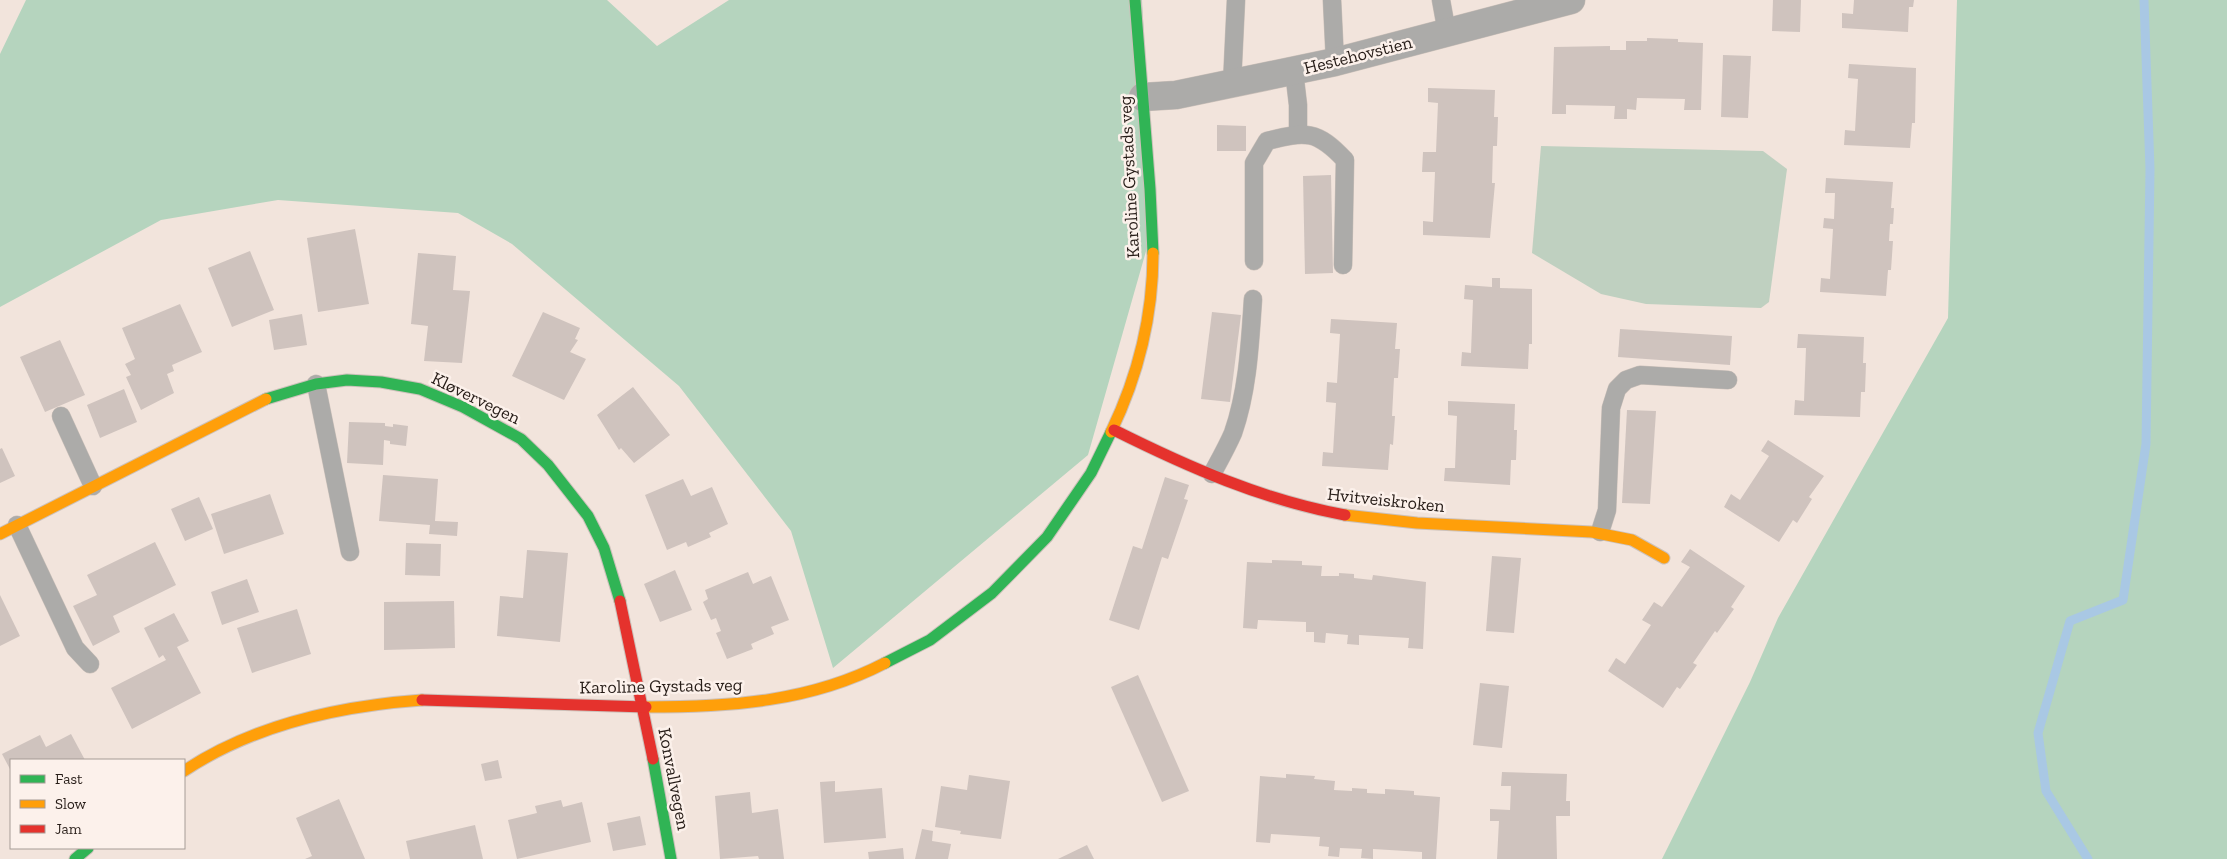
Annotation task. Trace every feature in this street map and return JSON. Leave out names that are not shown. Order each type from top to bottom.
[{"type":"street","name":"Karoline Gystads veg","points":[[185,770],[223,747],[271,729],[314,716],[375,704],[445,700],[715,707],[770,701],[828,689],[882,669],[919,648],[956,622],[1024,564],[1058,525],[1079,497],[1114,430],[1134,377],[1146,328],[1152,270],[1152,212],[1135,0]]},
{"type":"street","name":"Hestehovstien","points":[[1142,98],[1232,84],[1335,62],[1571,0]]},
{"type":"street","name":"Kløvervegen","points":[[0,534],[235,413],[277,394],[316,384],[347,380],[381,382],[420,389],[463,407],[521,439],[548,465],[588,516],[604,548],[618,593],[641,706]]},
{"type":"street","name":"Hvitveiskroken","points":[[1114,430],[1148,447],[1294,506],[1349,516],[1428,523],[1600,532],[1629,539],[1664,558]]},
{"type":"street","name":"Konvallvegen","points":[[641,706],[651,746],[671,859]]},
{"type":"street","points":[[75,859],[87,849]]},
{"type":"lane","points":[[1232,84],[1236,0]]},
{"type":"lane","points":[[1332,0],[1335,62]]},
{"type":"lane","points":[[1442,0],[1448,33]]},
{"type":"lane","points":[[1294,71],[1298,105],[1298,133]]},
{"type":"lane","points":[[1254,261],[1254,163],[1268,141],[1298,133],[1327,141],[1345,160],[1343,265]]},
{"type":"lane","points":[[1212,474],[1232,433],[1241,402],[1250,350],[1253,299]]},
{"type":"lane","points":[[1600,532],[1607,510],[1611,408],[1617,389],[1626,380],[1640,375],[1728,380]]},
{"type":"lane","points":[[316,384],[350,552]]},
{"type":"lane","points":[[61,416],[93,486]]},
{"type":"lane","points":[[17,525],[75,648],[90,664]]},
{"type":"green space","points":[[26,0],[607,0],[657,46],[729,0],[1142,0],[1154,223],[1088,455],[833,668],[791,531],[679,386],[512,244],[458,213],[278,200],[161,220],[0,307],[0,54]]},
{"type":"green space","points":[[1957,0],[2227,0],[2227,859],[1662,859],[1750,682],[1778,618],[1948,318]]},
{"type":"green space","points":[[1541,146],[1763,151],[1787,169],[1769,302],[1761,308],[1646,304],[1601,294],[1532,253]]},
{"type":"building","points":[[1773,0],[1801,0],[1800,32],[1772,31]]},
{"type":"building","points":[[1854,0],[1914,0],[1913,7],[1909,7],[1908,32],[1842,28],[1842,13],[1853,14]]},
{"type":"building","points":[[1647,38],[1678,39],[1678,42],[1703,43],[1701,110],[1684,110],[1685,99],[1637,98],[1636,110],[1627,109],[1627,119],[1614,119],[1615,106],[1566,105],[1566,114],[1552,114],[1554,47],[1610,46],[1610,50],[1626,50],[1626,41],[1647,41]]},
{"type":"building","points":[[1723,55],[1751,56],[1748,118],[1721,117]]},
{"type":"building","points":[[1849,64],[1916,68],[1915,123],[1912,123],[1910,148],[1844,145],[1845,130],[1855,131],[1858,79],[1848,78]]},
{"type":"building","points":[[1428,88],[1495,90],[1494,117],[1498,117],[1497,146],[1493,146],[1492,183],[1495,183],[1490,238],[1423,235],[1423,221],[1433,222],[1435,172],[1422,172],[1423,152],[1436,152],[1438,103],[1428,102]]},
{"type":"building","points":[[1217,125],[1246,126],[1246,151],[1217,151]]},
{"type":"building","points":[[1331,175],[1333,273],[1305,274],[1303,176]]},
{"type":"building","points":[[1826,178],[1893,182],[1891,208],[1894,208],[1893,224],[1890,224],[1889,241],[1893,241],[1891,270],[1888,270],[1886,296],[1820,292],[1821,278],[1830,279],[1833,229],[1823,228],[1824,218],[1834,219],[1835,193],[1825,193]]},
{"type":"building","points":[[355,229],[369,304],[318,312],[307,238]]},
{"type":"building","points":[[250,251],[274,310],[232,327],[208,268]]},
{"type":"building","points":[[418,253],[456,256],[453,290],[470,291],[462,363],[424,361],[428,326],[411,324]]},
{"type":"building","points":[[1492,278],[1500,278],[1500,288],[1532,289],[1532,344],[1529,344],[1528,369],[1461,366],[1462,352],[1471,353],[1473,300],[1464,299],[1465,285],[1492,287]]},
{"type":"building","points":[[180,304],[202,352],[172,365],[174,371],[167,374],[174,393],[141,410],[126,377],[131,375],[125,364],[135,359],[122,328]]},
{"type":"building","points":[[543,312],[580,328],[575,339],[578,340],[570,352],[586,359],[564,400],[512,376]]},
{"type":"building","points":[[1212,312],[1241,315],[1230,402],[1201,399]]},
{"type":"building","points":[[302,314],[307,345],[274,350],[269,320]]},
{"type":"building","points":[[1331,319],[1397,323],[1395,349],[1400,349],[1398,378],[1394,378],[1392,416],[1395,416],[1393,445],[1390,444],[1388,470],[1322,466],[1323,452],[1333,453],[1336,403],[1326,402],[1327,382],[1337,383],[1340,334],[1330,333]]},
{"type":"building","points":[[1620,329],[1732,336],[1730,365],[1618,357]]},
{"type":"building","points":[[1798,334],[1864,337],[1863,363],[1866,363],[1865,392],[1861,392],[1860,417],[1794,415],[1795,400],[1804,401],[1806,348],[1797,348]]},
{"type":"building","points":[[60,340],[85,395],[45,412],[20,357]]},
{"type":"building","points":[[633,387],[670,435],[634,463],[621,448],[619,450],[597,415]]},
{"type":"building","points":[[124,389],[137,422],[100,438],[87,405]]},
{"type":"building","points":[[1448,401],[1515,404],[1514,430],[1517,430],[1516,460],[1511,460],[1510,485],[1444,481],[1445,468],[1455,468],[1457,416],[1448,415]]},
{"type":"building","points":[[1627,410],[1656,411],[1650,504],[1622,503]]},
{"type":"building","points":[[349,422],[385,423],[385,426],[393,427],[393,424],[408,426],[406,446],[390,444],[390,441],[384,440],[383,465],[347,463]]},
{"type":"building","points":[[1768,440],[1824,476],[1809,497],[1812,499],[1797,523],[1793,520],[1779,542],[1724,507],[1731,494],[1740,500],[1769,456],[1761,451]]},
{"type":"building","points":[[2,448],[15,476],[0,483],[0,449]]},
{"type":"building","points":[[383,475],[438,479],[435,521],[458,522],[457,536],[429,534],[430,525],[379,521]]},
{"type":"building","points":[[1165,477],[1189,485],[1184,499],[1188,500],[1168,559],[1162,557],[1139,630],[1109,620],[1133,546],[1142,549]]},
{"type":"building","points":[[683,479],[691,496],[712,487],[728,524],[709,533],[711,537],[688,547],[686,542],[667,550],[645,495]]},
{"type":"building","points":[[270,494],[284,534],[224,554],[211,514]]},
{"type":"building","points":[[199,497],[213,529],[185,541],[171,509]]},
{"type":"building","points":[[155,542],[176,585],[113,616],[120,632],[93,646],[73,606],[97,595],[87,575]]},
{"type":"building","points":[[406,543],[441,544],[440,576],[405,575]]},
{"type":"building","points":[[1690,549],[1745,586],[1731,607],[1734,609],[1717,633],[1715,631],[1693,663],[1697,665],[1680,689],[1677,687],[1663,708],[1608,671],[1616,658],[1625,664],[1651,625],[1642,620],[1654,602],[1662,607],[1690,567],[1681,562]]},
{"type":"building","points":[[527,550],[568,553],[560,642],[497,636],[500,596],[523,598]]},
{"type":"building","points":[[1492,556],[1521,558],[1514,633],[1486,631]]},
{"type":"building","points":[[1272,560],[1302,561],[1302,565],[1322,566],[1321,576],[1339,576],[1339,573],[1354,574],[1354,578],[1372,580],[1373,575],[1426,582],[1423,649],[1408,648],[1409,638],[1359,635],[1359,645],[1347,644],[1348,635],[1326,633],[1325,643],[1314,642],[1314,632],[1306,632],[1306,622],[1258,620],[1257,629],[1243,628],[1247,562],[1272,563]]},
{"type":"building","points":[[675,570],[692,610],[660,622],[644,584]]},
{"type":"building","points":[[748,572],[753,584],[771,576],[789,620],[771,627],[774,634],[751,644],[753,649],[727,659],[716,633],[721,631],[716,618],[711,620],[703,602],[708,599],[705,590]]},
{"type":"building","points":[[247,579],[259,612],[222,625],[211,592]]},
{"type":"building","points":[[0,595],[20,636],[0,646]]},
{"type":"building","points":[[454,601],[455,648],[384,650],[384,602]]},
{"type":"building","points":[[297,609],[311,654],[252,673],[237,628]]},
{"type":"building","points":[[174,613],[189,641],[177,647],[201,693],[132,729],[111,688],[166,660],[163,655],[159,658],[144,628]]},
{"type":"building","points":[[1138,675],[1189,791],[1162,802],[1111,687]]},
{"type":"building","points":[[1480,683],[1509,686],[1502,748],[1473,745]]},
{"type":"building","points":[[71,734],[84,759],[10,759],[10,769],[2,754],[40,735],[46,747]]},
{"type":"building","points":[[498,760],[502,778],[485,781],[481,764]]},
{"type":"building","points":[[1502,772],[1567,774],[1566,801],[1570,801],[1570,816],[1556,816],[1557,859],[1497,859],[1499,821],[1490,821],[1490,809],[1510,810],[1511,786],[1501,786]]},
{"type":"building","points":[[1286,774],[1315,776],[1314,779],[1335,781],[1334,790],[1352,791],[1352,788],[1367,789],[1367,793],[1385,794],[1385,789],[1414,791],[1414,795],[1440,797],[1436,859],[1422,859],[1422,852],[1373,849],[1373,859],[1361,858],[1362,849],[1340,848],[1339,857],[1328,856],[1329,847],[1319,846],[1320,837],[1271,834],[1270,843],[1256,842],[1260,776],[1286,778]]},
{"type":"building","points":[[969,775],[1010,781],[1001,839],[960,834],[961,831],[935,827],[941,786],[967,790]]},
{"type":"building","points":[[835,781],[835,792],[882,788],[886,838],[824,843],[820,782]]},
{"type":"building","points":[[750,792],[752,813],[778,809],[784,859],[759,859],[758,856],[720,859],[715,796]]},
{"type":"building","points":[[339,799],[365,859],[305,859],[312,856],[296,818]]},
{"type":"building","points":[[561,800],[563,807],[582,802],[591,842],[517,859],[508,820],[537,813],[535,806]]},
{"type":"building","points":[[640,816],[646,845],[613,851],[607,823]]},
{"type":"building","points":[[475,825],[483,859],[410,859],[406,841]]},
{"type":"building","points":[[922,829],[933,831],[932,841],[951,844],[948,859],[915,859]]},
{"type":"building","points":[[1087,845],[1094,859],[1058,859]]},
{"type":"building","points":[[903,848],[904,859],[869,859],[868,852]]},
{"type":"waterway","points":[[2088,859],[2046,791],[2038,733],[2070,621],[2123,600],[2146,444],[2150,169],[2144,0]]},
{"type":"traffic: fast","points":[[1135,0],[1150,189],[1153,253]]},
{"type":"traffic: fast","points":[[266,399],[316,384],[347,380],[381,382],[420,389],[463,407],[521,439],[548,465],[588,516],[604,548],[620,601]]},
{"type":"traffic: fast","points":[[885,663],[930,640],[992,593],[1047,537],[1091,473],[1111,432]]},
{"type":"traffic: fast","points":[[653,759],[671,859]]},
{"type":"traffic: fast","points":[[75,859],[87,849]]},
{"type":"traffic: slow","points":[[1111,432],[1129,389],[1142,344],[1150,299],[1153,253]]},
{"type":"traffic: slow","points":[[0,534],[266,399]]},
{"type":"traffic: slow","points":[[1345,515],[1417,523],[1592,532],[1632,540],[1664,558]]},
{"type":"traffic: slow","points":[[646,707],[708,706],[769,700],[828,686],[857,676],[885,663]]},
{"type":"traffic: slow","points":[[185,770],[239,741],[298,720],[360,707],[422,700]]},
{"type":"traffic: jam","points":[[1114,430],[1226,481],[1285,501],[1345,515]]},
{"type":"traffic: jam","points":[[620,601],[653,759]]},
{"type":"traffic: jam","points":[[422,700],[646,707]]}]
